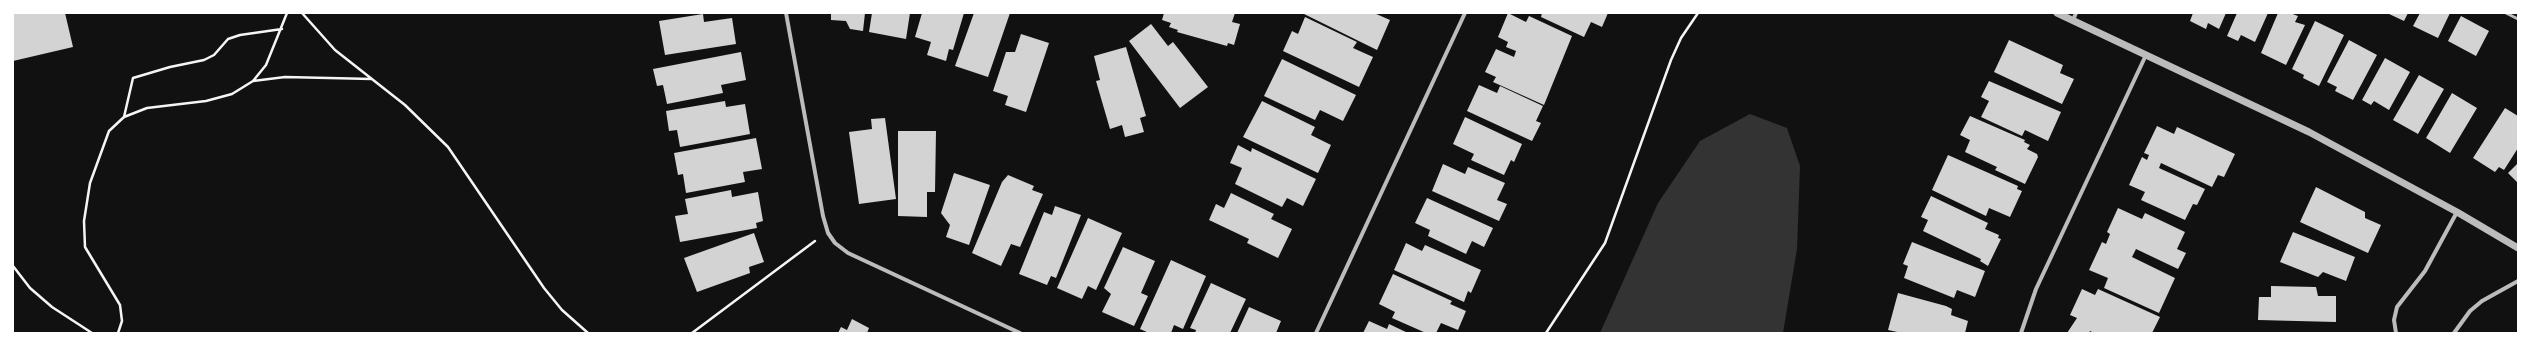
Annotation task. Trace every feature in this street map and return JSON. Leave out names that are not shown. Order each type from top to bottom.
[{"type":"street","points":[[786,13],[828,233],[835,243],[848,253],[1020,333]]},
{"type":"street","points":[[1316,333],[1465,13]]},
{"type":"street","points":[[2057,13],[2309,132],[2457,212],[2518,248]]},
{"type":"street","points":[[2073,20],[2076,13]]},
{"type":"street","points":[[2021,333],[2036,289],[2146,55]]},
{"type":"street","points":[[2396,333],[2394,320],[2397,307],[2428,265],[2457,212]]},
{"type":"street","points":[[2454,333],[2470,311],[2482,301],[2518,281]]},
{"type":"lane","points":[[2506,13],[2518,19]]},
{"type":"path","points":[[253,82],[266,65],[282,29],[287,13]]},
{"type":"path","points":[[302,13],[336,50],[416,114],[448,147],[544,288],[562,310],[588,333]]},
{"type":"path","points":[[1546,333],[1605,242],[1670,60],[1681,38],[1698,13]]},
{"type":"path","points":[[124,117],[133,78],[170,66],[204,60],[214,55],[228,39],[240,35],[282,29]]},
{"type":"path","points":[[118,333],[122,321],[120,305],[85,247],[84,221],[90,183],[100,152],[109,131],[124,117],[147,108],[206,101],[232,94],[253,82],[285,77],[372,79]]},
{"type":"path","points":[[692,333],[798,253],[828,233]]},
{"type":"path","points":[[13,266],[30,288],[52,307],[92,333]]},
{"type":"shaded area","points":[[1750,114],[1787,128],[1800,166],[1797,249],[1783,333],[1600,333],[1658,203],[1700,141]]},
{"type":"building","points":[[13,13],[65,13],[73,47],[13,61]]},
{"type":"building","points":[[831,13],[865,13],[863,31],[850,29],[846,21],[831,20]]},
{"type":"building","points":[[872,13],[910,13],[906,39],[869,32]]},
{"type":"building","points":[[922,13],[964,13],[953,50],[949,49],[946,61],[927,55],[931,42],[915,37]]},
{"type":"building","points":[[974,13],[1010,13],[988,77],[955,66]]},
{"type":"building","points":[[1164,13],[1235,13],[1232,22],[1240,24],[1234,45],[1228,43],[1227,46],[1177,32],[1178,30],[1169,27],[1171,23],[1162,20]]},
{"type":"building","points":[[1302,13],[1374,13],[1390,20],[1377,50]]},
{"type":"building","points":[[1508,13],[1526,22],[1529,16],[1572,36],[1544,105],[1493,82],[1496,77],[1485,72],[1496,49],[1514,57],[1516,51],[1506,47],[1508,42],[1498,37]]},
{"type":"building","points":[[1542,13],[1608,13],[1602,27],[1591,22],[1584,37],[1541,17]]},
{"type":"building","points":[[2193,13],[2226,13],[2219,29],[2208,23],[2206,29],[2190,21]]},
{"type":"building","points":[[2237,13],[2268,13],[2255,42],[2241,35],[2238,41],[2227,36]]},
{"type":"building","points":[[2278,13],[2290,13],[2298,16],[2295,22],[2305,25],[2286,65],[2261,53]]},
{"type":"building","points":[[2387,13],[2408,13],[2404,21]]},
{"type":"building","points":[[2420,13],[2450,13],[2438,38],[2413,26]]},
{"type":"building","points":[[703,14],[704,22],[732,18],[736,44],[665,55],[659,21]]},
{"type":"building","points":[[2461,16],[2489,31],[2476,56],[2448,41]]},
{"type":"building","points":[[1305,17],[1357,42],[1353,48],[1373,57],[1359,87],[1283,51],[1292,31],[1298,34]]},
{"type":"building","points":[[2315,21],[2344,35],[2319,86],[2303,78],[2304,75],[2292,69]]},
{"type":"building","points":[[1151,24],[1168,46],[1173,42],[1208,87],[1180,108],[1129,41]]},
{"type":"building","points":[[1021,34],[1049,43],[1026,112],[1005,105],[1008,96],[993,91],[1006,52],[1015,52]]},
{"type":"building","points":[[2009,40],[2063,65],[2060,73],[2074,79],[2062,104],[1994,72]]},
{"type":"building","points":[[2349,40],[2377,55],[2353,100],[2335,91],[2337,87],[2327,82]]},
{"type":"building","points":[[1126,47],[1146,116],[1140,118],[1144,132],[1125,137],[1122,125],[1110,129],[1096,81],[1100,80],[1094,56]]},
{"type":"building","points":[[741,52],[746,80],[721,85],[723,93],[667,104],[663,85],[657,86],[653,69]]},
{"type":"building","points":[[2385,58],[2410,72],[2389,110],[2374,101],[2371,105],[2362,100]]},
{"type":"building","points":[[1282,59],[1356,95],[1343,121],[1320,110],[1315,120],[1264,96]]},
{"type":"building","points":[[2419,75],[2444,89],[2418,134],[2393,120]]},
{"type":"building","points":[[1989,81],[2061,112],[2048,141],[2025,130],[2022,136],[1981,117],[1989,101],[1981,97]]},
{"type":"building","points":[[1479,85],[1497,93],[1500,86],[1543,106],[1536,121],[1541,123],[1532,141],[1467,111]]},
{"type":"building","points":[[2452,93],[2477,108],[2450,153],[2426,138]]},
{"type":"building","points":[[725,101],[726,107],[745,104],[750,134],[680,147],[677,130],[669,131],[666,111]]},
{"type":"building","points":[[1262,101],[1315,127],[1311,135],[1331,145],[1318,173],[1243,137]]},
{"type":"building","points":[[2505,108],[2518,116],[2518,148],[2504,170],[2499,167],[2495,172],[2473,158]]},
{"type":"building","points":[[1970,116],[2025,140],[2024,142],[2030,145],[2027,149],[2037,154],[2038,157],[2025,184],[1995,170],[1997,167],[1965,152],[1970,140],[1960,135]]},
{"type":"building","points":[[1465,117],[1522,144],[1514,162],[1511,160],[1504,175],[1471,160],[1474,154],[1453,144]]},
{"type":"building","points":[[885,118],[896,199],[859,204],[849,132],[872,129],[871,119]]},
{"type":"building","points":[[2157,126],[2174,134],[2177,127],[2235,154],[2224,177],[2218,175],[2212,187],[2161,163],[2159,168],[2205,189],[2197,205],[2193,204],[2185,220],[2141,200],[2145,192],[2129,185],[2142,157],[2147,160],[2149,155],[2144,153]]},
{"type":"building","points":[[898,131],[936,131],[935,192],[927,192],[927,217],[898,216]]},
{"type":"building","points":[[756,138],[762,169],[743,172],[745,182],[686,193],[683,174],[678,175],[674,153]]},
{"type":"building","points":[[1238,145],[1251,152],[1252,148],[1316,179],[1303,206],[1287,198],[1282,207],[1235,184],[1242,168],[1230,163]]},
{"type":"building","points":[[1948,155],[2018,186],[2017,189],[2022,191],[2010,217],[1989,208],[1986,216],[1932,190]]},
{"type":"building","points":[[2518,163],[2518,183],[2508,173]]},
{"type":"building","points":[[1443,164],[1465,174],[1468,167],[1505,183],[1497,200],[1507,204],[1499,221],[1432,191]]},
{"type":"building","points":[[954,173],[990,185],[969,245],[946,237],[950,225],[941,213]]},
{"type":"building","points":[[1008,175],[1034,186],[1032,190],[1043,194],[1020,247],[1011,244],[1001,266],[972,253],[1002,182]]},
{"type":"building","points":[[2316,187],[2365,212],[2365,218],[2381,225],[2368,253],[2300,222]]},
{"type":"building","points":[[731,190],[732,197],[758,192],[763,221],[756,223],[757,228],[680,242],[675,216],[688,214],[685,199]]},
{"type":"building","points":[[1231,193],[1274,214],[1271,219],[1292,229],[1278,258],[1247,243],[1249,239],[1209,220],[1216,204],[1224,208]]},
{"type":"building","points":[[1931,196],[1988,223],[1985,229],[1999,235],[1998,238],[2001,239],[1988,266],[1980,261],[1981,259],[1923,231],[1928,220],[1921,217]]},
{"type":"building","points":[[1427,198],[1493,228],[1484,247],[1472,241],[1466,254],[1428,236],[1430,230],[1415,223]]},
{"type":"building","points":[[1055,206],[1081,215],[1056,278],[1051,276],[1047,285],[1019,274],[1044,212],[1052,215]]},
{"type":"building","points":[[2118,208],[2142,219],[2145,213],[2185,232],[2177,249],[2186,253],[2178,269],[2136,249],[2132,257],[2175,278],[2159,313],[2104,288],[2108,278],[2089,270],[2102,242],[2106,244],[2110,234],[2107,232]]},
{"type":"building","points":[[1088,218],[1122,233],[1096,290],[1088,286],[1082,299],[1057,288]]},
{"type":"building","points":[[2293,232],[2355,257],[2346,281],[2323,272],[2318,277],[2280,262]]},
{"type":"building","points":[[754,233],[764,262],[749,267],[750,273],[697,292],[684,258]]},
{"type":"building","points":[[1912,242],[1985,271],[1975,297],[1957,290],[1954,298],[1904,278],[1908,266],[1903,264]]},
{"type":"building","points":[[1406,243],[1422,251],[1425,245],[1481,270],[1471,293],[1468,291],[1464,302],[1394,270]]},
{"type":"building","points":[[1123,247],[1155,261],[1141,293],[1148,296],[1134,326],[1102,312],[1111,294],[1104,288]]},
{"type":"building","points":[[1171,260],[1206,276],[1183,329],[1174,325],[1171,333],[1149,333],[1140,329]]},
{"type":"building","points":[[1393,274],[1452,301],[1450,304],[1466,311],[1458,330],[1441,323],[1436,333],[1426,333],[1392,318],[1395,312],[1379,304]]},
{"type":"building","points":[[1211,283],[1246,299],[1230,333],[1195,333],[1196,330],[1190,328]]},
{"type":"building","points":[[2271,286],[2316,287],[2318,296],[2336,296],[2336,322],[2258,320],[2259,297],[2271,297]]},
{"type":"building","points":[[2082,289],[2095,295],[2098,289],[2160,317],[2152,333],[2094,333],[2090,331],[2089,333],[2067,333],[2077,318],[2070,315]]},
{"type":"building","points":[[1898,293],[1952,309],[1951,315],[1968,321],[1965,333],[1902,333],[1888,330]]},
{"type":"building","points":[[1249,307],[1281,321],[1276,333],[1237,333]]},
{"type":"building","points":[[852,319],[869,328],[867,333],[838,333],[841,327],[847,330]]},
{"type":"building","points":[[1369,321],[1387,329],[1389,324],[1408,333],[1363,333]]}]
